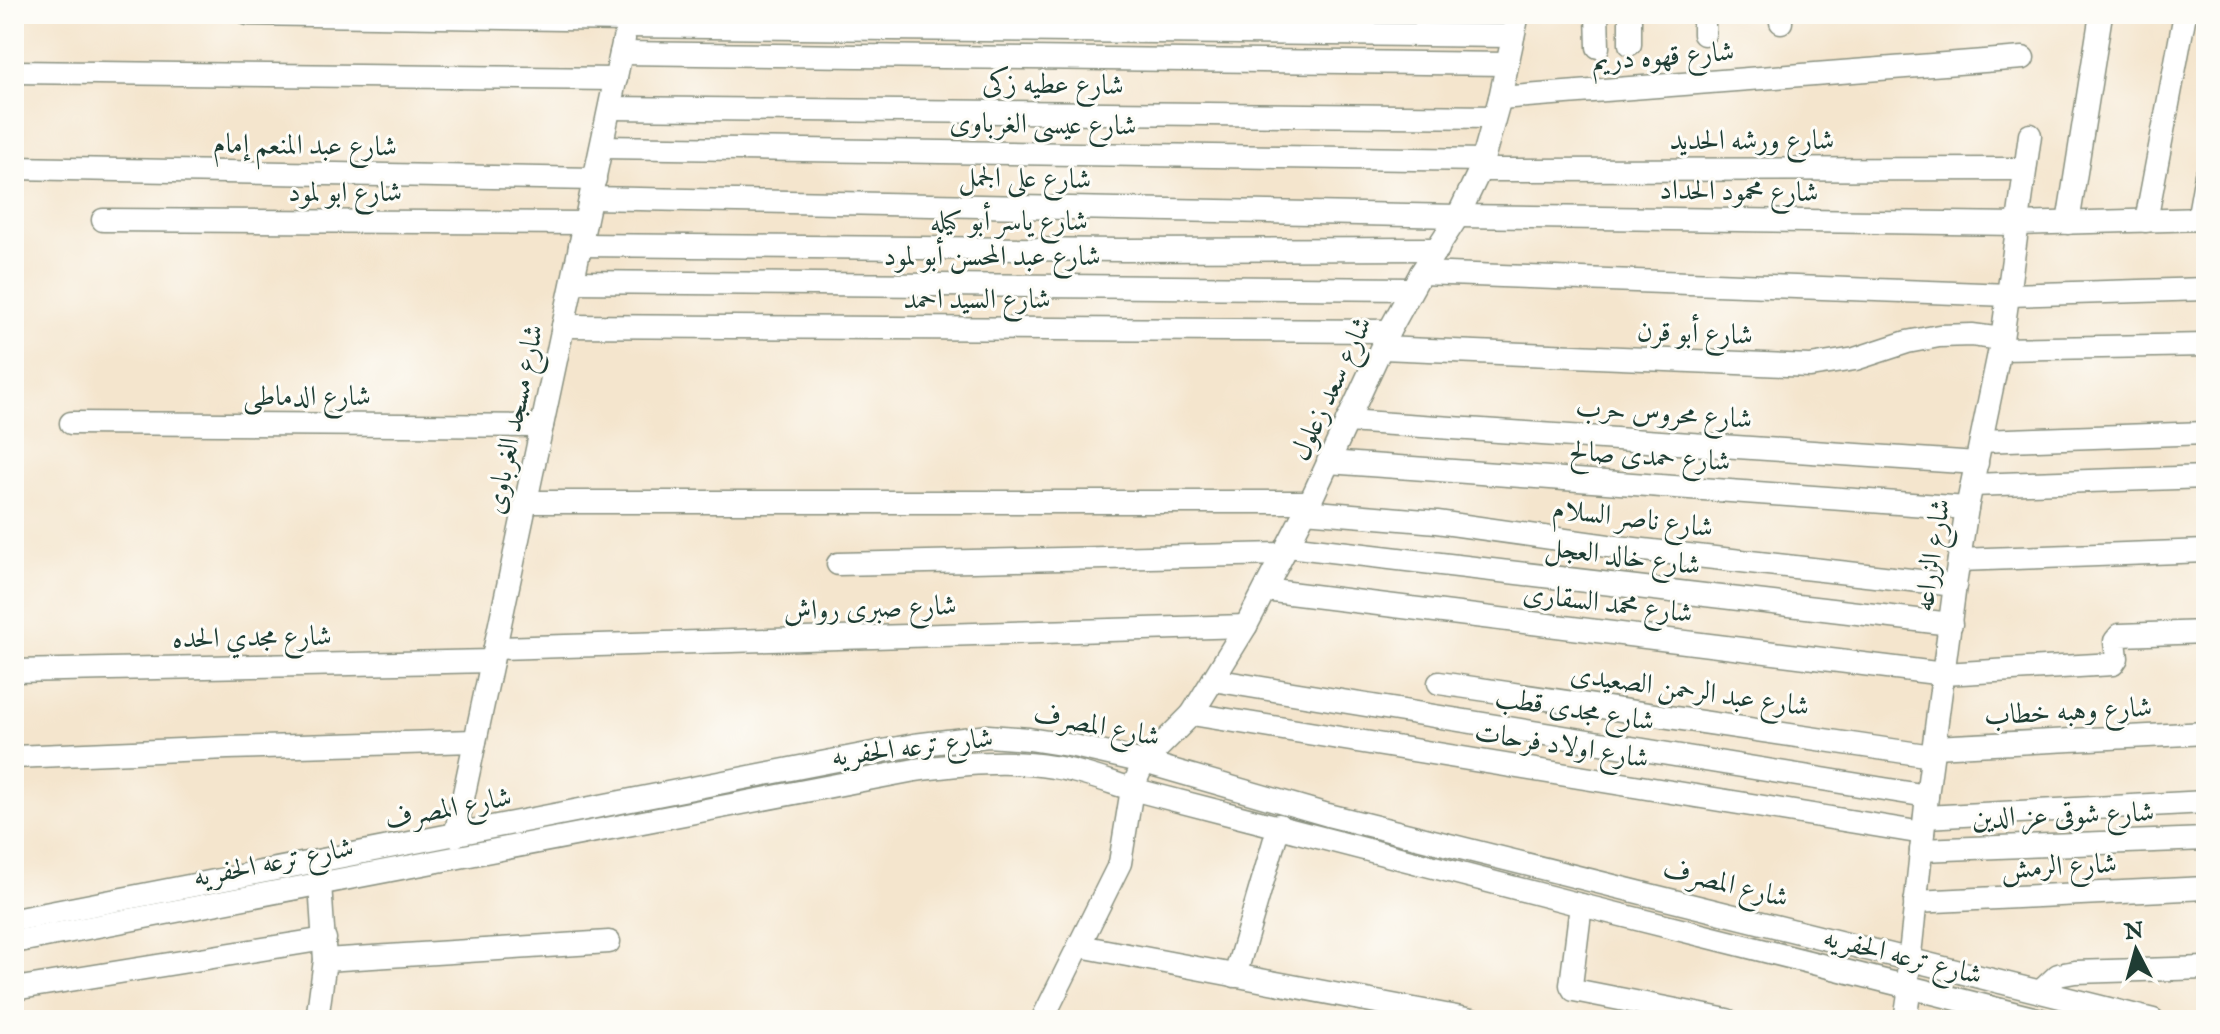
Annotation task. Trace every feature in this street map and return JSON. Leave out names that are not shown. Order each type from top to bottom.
[{"type":"street","points":[[248,14],[627,20],[1515,25]]},
{"type":"street","points":[[1597,14],[1598,47]]},
{"type":"street","points":[[1630,14],[1630,44]]},
{"type":"street","points":[[2068,223],[2101,14]]},
{"type":"street","points":[[2146,221],[2185,14]]},
{"type":"street","name":"شارع مسجد الغرباوى","points":[[455,836],[611,108],[627,20]]},
{"type":"street","name":"شارع سعد زعلول","points":[[1144,762],[1192,714],[1246,626],[1416,281],[1458,216],[1481,165],[1515,25]]},
{"type":"street","points":[[621,53],[1507,64]]},
{"type":"street","name":"شارع قهوه دريم","points":[[1497,107],[2023,58]]},
{"type":"street","points":[[14,72],[616,79]]},
{"type":"street","name":"شارع عطيه زكى","points":[[611,108],[1497,107]]},
{"type":"street","name":"شارع الزراعه","points":[[1905,1020],[1915,902],[1955,585],[1967,508],[2001,344],[2030,135]]},
{"type":"street","name":"شارع عيسى الغرباوى","points":[[602,147],[1481,165]]},
{"type":"street","name":"شارع ورشه الحديد","points":[[1481,165],[2025,169]]},
{"type":"street","name":"شارع عبد المنعم إمام","points":[[14,168],[593,189]]},
{"type":"street","points":[[2202,219],[2206,175]]},
{"type":"street","name":"شارع على الجمل","points":[[593,189],[1458,216]]},
{"type":"street","name":"شارع محمود الحداد","points":[[1458,216],[2018,224],[2202,219]]},
{"type":"street","name":"شارع ابو لمود","points":[[103,220],[585,223]]},
{"type":"street","name":"شارع ياسر أبو كيله","points":[[580,245],[1107,250],[1438,249]]},
{"type":"street","name":"شارع عبد المحسن أبو لمود","points":[[573,282],[1416,281],[2009,295],[2206,289]]},
{"type":"street","name":"شارع السيد احمد","points":[[563,326],[1386,340]]},
{"type":"street","name":"شارع أبو قرن","points":[[1386,340],[1810,366],[1855,359],[1907,342],[1939,336],[1972,335],[2001,344],[2206,345]]},
{"type":"street","name":"شارع محروس حرب","points":[[1347,421],[1979,452],[2206,433]]},
{"type":"street","name":"شارع الدماطى","points":[[71,423],[542,426]]},
{"type":"street","name":"شارع حمدى صالح","points":[[1328,462],[1967,508]]},
{"type":"street","points":[[1972,485],[2206,477]]},
{"type":"street","name":"شارع ناصر السلام","points":[[526,502],[1307,506],[1608,546],[1955,585]]},
{"type":"street","name":"شارع خالد العجل","points":[[838,564],[1285,550],[1951,624]]},
{"type":"street","points":[[1959,560],[2206,551]]},
{"type":"street","name":"شارع محمد السقارى","points":[[1265,590],[1944,674],[2113,664],[2117,658],[2115,641],[2120,635],[2206,632]]},
{"type":"street","name":"شارع صبرى رواش","points":[[494,655],[1246,626]]},
{"type":"street","name":"شارع مجدي الحده","points":[[14,671],[494,655]]},
{"type":"street","name":"شارع مجدى قطب","points":[[1213,680],[1924,824]]},
{"type":"street","name":"شارع عبد الرحمن الصعيدى","points":[[1439,683],[1933,751]]},
{"type":"street","name":"شارع اولاد فرحات","points":[[1192,714],[1924,824]]},
{"type":"street","name":"شارع وهبه خطاب","points":[[1933,751],[2206,733]]},
{"type":"street","name":"شارع المصرف","points":[[14,920],[955,739],[988,736],[1029,739],[1144,762],[1328,815],[2153,1020]]},
{"type":"street","points":[[14,757],[475,741]]},
{"type":"street","points":[[1042,1020],[1120,863],[1132,789],[1144,762]]},
{"type":"street","name":"شارع ترعه الحفريه","points":[[14,942],[947,766],[987,763],[1051,766],[1581,905],[2041,1020]]},
{"type":"street","points":[[1924,824],[2206,802]]},
{"type":"street","name":"شارع شوقى عز الدين","points":[[1924,824],[2206,839]]},
{"type":"street","points":[[1235,976],[1279,825]]},
{"type":"street","points":[[317,1020],[325,950],[320,883]]},
{"type":"street","name":"شارع الرمش","points":[[1915,902],[2206,888]]},
{"type":"street","points":[[1581,905],[1571,985],[1574,990],[1727,1020]]},
{"type":"street","points":[[14,989],[325,950],[609,942]]},
{"type":"street","points":[[1080,946],[1472,1020]]},
{"type":"street","points":[[2041,991],[2058,975],[2075,972],[2206,968]]}]
